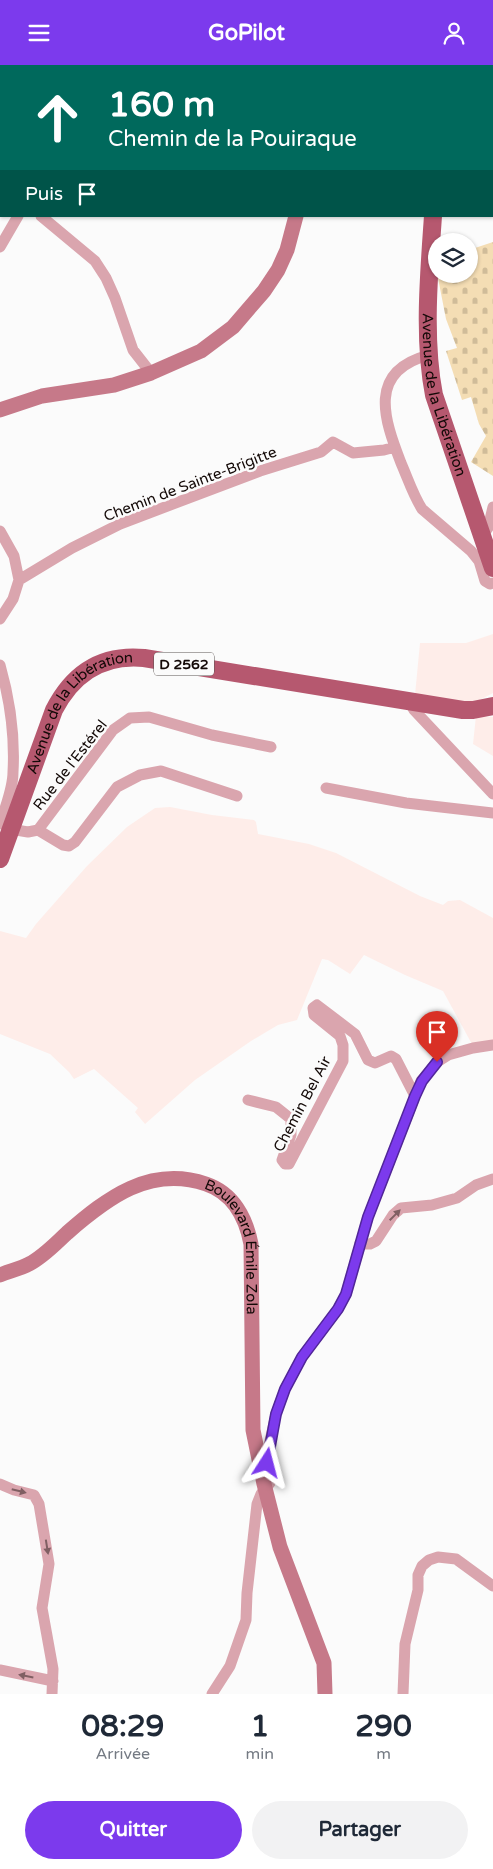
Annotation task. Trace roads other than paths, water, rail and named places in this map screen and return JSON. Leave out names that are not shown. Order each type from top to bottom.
[{"type":"main road","points":[[0,410],[42,396],[114,385],[151,373],[201,351],[233,327],[264,291],[278,270],[287,250],[296,217]]},
{"type":"main road","name":"Avenue de la Libération","points":[[433,217],[428,355],[434,395],[493,567]]},
{"type":"main road","name":"Avenue de la Libération","points":[[0,859],[5,827],[54,710],[62,695],[84,672],[105,661],[132,657],[144,658],[463,709],[473,710],[492,706]]},
{"type":"main road","name":"Boulevard Émile Zola","points":[[0,1275],[29,1264],[41,1257],[96,1209],[122,1192],[147,1181],[183,1178],[214,1187],[230,1198],[240,1211],[248,1227],[250,1245],[253,1420],[266,1489],[280,1547],[324,1663],[325,1694]]},
{"type":"street","points":[[0,247],[17,217]]},
{"type":"street","points":[[42,217],[95,261],[106,278],[115,299],[133,350],[151,373]]},
{"type":"street","points":[[428,355],[412,360],[396,373],[386,392],[384,403],[385,415],[395,447],[416,500],[422,509],[471,551],[479,561],[485,581],[490,584],[493,583]]},
{"type":"street","name":"Chemin de Sainte-Brigitte","points":[[19,580],[72,548],[120,524],[260,471],[321,452],[333,442],[353,453],[395,447]]},
{"type":"street","points":[[482,537],[486,533],[493,507]]},
{"type":"street","points":[[0,531],[14,556],[19,580],[13,599],[0,619]]},
{"type":"street","points":[[0,665],[10,703],[13,773],[5,827]]},
{"type":"street","points":[[409,701],[414,710],[493,794]]},
{"type":"street","name":"Rue de l'Estérel","points":[[5,827],[28,832],[38,830],[113,730],[130,718],[149,717],[212,735],[271,747]]},
{"type":"street","points":[[38,830],[63,845],[69,846],[117,787],[140,775],[161,771],[236,796]]},
{"type":"street","points":[[326,788],[406,803],[493,813]]},
{"type":"street","name":"Chemin Bel Air","points":[[248,1100],[276,1107],[292,1119],[292,1135],[282,1160],[285,1164],[289,1164],[343,1061],[340,1036],[314,1015],[313,1008],[317,1005],[355,1034],[368,1060],[375,1063],[391,1056],[396,1059],[415,1096]]},
{"type":"street","points":[[212,1694],[230,1666],[244,1628],[257,1504],[260,1494],[270,1483],[267,1463],[268,1450],[276,1414],[285,1389],[302,1357],[338,1309],[346,1294],[368,1217],[422,1081],[437,1062],[448,1055],[493,1045]]},
{"type":"street","points":[[360,1243],[370,1244],[376,1241],[393,1215],[401,1208],[432,1205],[457,1198],[476,1185],[493,1179]]},
{"type":"street","points":[[0,1484],[14,1491],[30,1494],[37,1499],[39,1504],[49,1564],[42,1609],[53,1669],[52,1694]]},
{"type":"street","points":[[403,1694],[405,1644],[418,1590],[418,1575],[422,1566],[429,1559],[438,1557],[456,1559],[493,1586]]},
{"type":"street","points":[[0,1670],[53,1681]]}]
